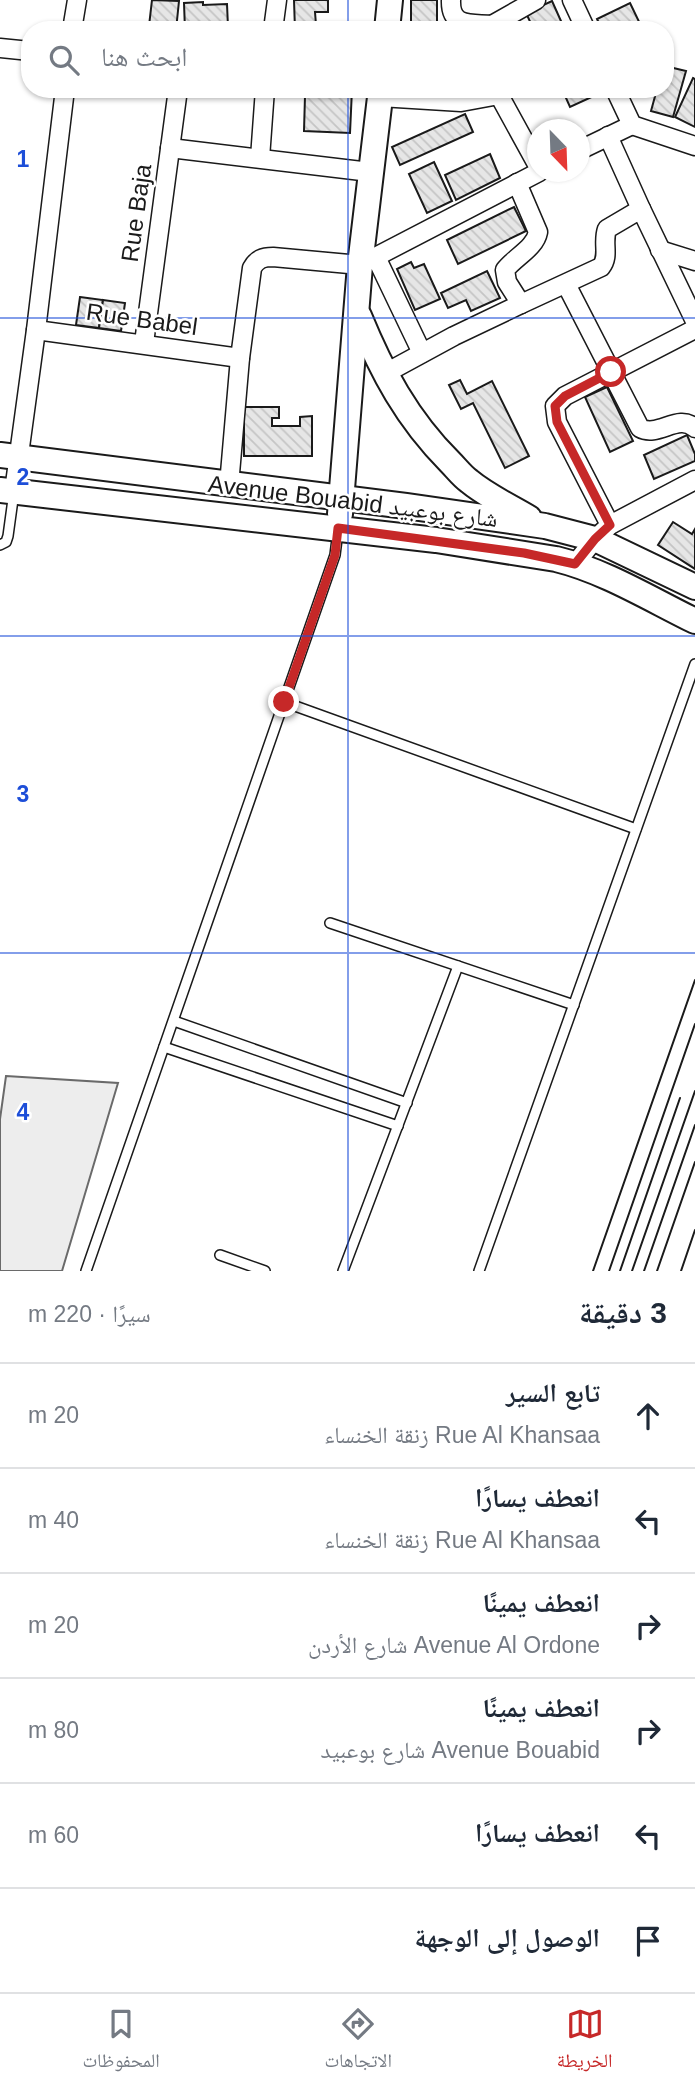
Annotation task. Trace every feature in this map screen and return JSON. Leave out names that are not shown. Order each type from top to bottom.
[{"type":"street","points":[[74,21],[77,0]]},
{"type":"street","points":[[274,21],[277,0]]},
{"type":"street","points":[[388,21],[390,0]]},
{"type":"street","points":[[452,0],[453,14],[458,21]]},
{"type":"street","points":[[502,21],[536,0]]},
{"type":"street","points":[[578,2],[583,21]]},
{"type":"street","points":[[0,48],[21,50]]},
{"type":"street","points":[[7,490],[9,456],[36,330],[64,98]]},
{"type":"street","name":"Rue Baja","points":[[144,343],[177,98]]},
{"type":"street","points":[[260,158],[264,98]]},
{"type":"street","points":[[338,528],[357,311],[368,261],[370,172],[379,98]]},
{"type":"street","points":[[425,98],[461,102],[476,98]]},
{"type":"street","points":[[502,98],[527,147]]},
{"type":"street","points":[[619,98],[632,125]]},
{"type":"street","points":[[590,145],[632,125],[695,146]]},
{"type":"street","points":[[608,136],[695,321]]},
{"type":"street","points":[[170,148],[370,172]]},
{"type":"street","points":[[229,485],[240,358],[252,268],[259,260],[273,257],[368,261],[527,178]]},
{"type":"street","points":[[517,183],[538,232],[533,243],[505,270],[507,282],[521,304]]},
{"type":"street","points":[[384,374],[521,304],[601,267],[605,260],[604,240],[607,229],[641,209]]},
{"type":"street","points":[[660,250],[695,261]]},
{"type":"street","points":[[368,261],[422,353]]},
{"type":"street","points":[[566,284],[636,421],[645,431],[680,422],[695,428]]},
{"type":"street","points":[[357,311],[384,374],[405,409],[434,446],[468,481],[545,526]]},
{"type":"street","points":[[602,532],[557,422],[555,406],[565,396],[695,329]]},
{"type":"street","name":"Rue Babel","points":[[36,330],[240,358]]},
{"type":"street","name":"Avenue Bouabid شارع بوعبيد","points":[[9,456],[602,532],[695,587]]},
{"type":"street","points":[[575,564],[602,532],[695,480]]},
{"type":"street","name":"Avenue Bouabid شارع بوعبيد","points":[[7,490],[511,551],[575,564],[695,621]]},
{"type":"lane","points":[[0,545],[8,536],[7,490]]},
{"type":"lane","points":[[86,1271],[335,555],[338,528]]},
{"type":"lane","points":[[479,1271],[695,664]]},
{"type":"lane","points":[[284,702],[636,829]]},
{"type":"lane","points":[[330,923],[574,1005]]},
{"type":"lane","points":[[343,1271],[458,966]]},
{"type":"lane","points":[[174,1021],[407,1102]]},
{"type":"lane","points":[[164,1047],[398,1126]]},
{"type":"lane","points":[[220,1255],[265,1271]]},
{"type":"shaded area","points":[[6,1076],[118,1083],[62,1271],[0,1271],[0,1119]]},
{"type":"building","points":[[152,0],[179,1],[177,21],[150,21]]},
{"type":"building","points":[[294,0],[328,0],[328,12],[315,12],[316,21],[295,21]]},
{"type":"building","points":[[411,0],[437,0],[437,21],[411,21]]},
{"type":"building","points":[[552,1],[561,21],[530,21],[526,13]]},
{"type":"building","points":[[184,3],[227,4],[228,21],[185,21]]},
{"type":"building","points":[[630,3],[639,21],[598,21],[597,19]]},
{"type":"building","points":[[674,68],[686,71],[673,117],[651,111],[655,98],[674,98]]},
{"type":"building","points":[[693,78],[695,79],[695,127],[675,117]]},
{"type":"building","points":[[305,98],[352,98],[350,133],[304,131]]},
{"type":"building","points":[[566,98],[590,98],[570,107]]},
{"type":"building","points":[[465,114],[473,132],[400,165],[392,147]]},
{"type":"building","points":[[490,154],[500,178],[456,200],[445,175]]},
{"type":"building","points":[[434,162],[452,201],[427,213],[409,174]]},
{"type":"building","points":[[514,207],[526,231],[458,264],[447,240]]},
{"type":"building","points":[[411,262],[414,268],[424,264],[440,299],[415,310],[397,269]]},
{"type":"building","points":[[487,271],[500,298],[471,311],[466,300],[448,308],[441,293]]},
{"type":"building","points":[[80,297],[103,300],[99,328],[76,325]]},
{"type":"building","points":[[103,300],[125,303],[121,331],[99,328]]},
{"type":"building","points":[[460,380],[467,394],[492,381],[529,456],[505,468],[473,403],[461,409],[449,385]]},
{"type":"building","points":[[607,387],[633,441],[610,452],[585,397]]},
{"type":"building","points":[[244,407],[279,407],[279,418],[272,418],[272,426],[300,426],[300,417],[312,416],[312,456],[244,456]]},
{"type":"building","points":[[687,435],[695,461],[654,479],[644,455]]},
{"type":"building","points":[[673,522],[692,534],[695,529],[695,569],[658,545]]},
{"type":"tram line","points":[[593,1271],[695,980]]},
{"type":"tram line","points":[[609,1271],[695,1024]]},
{"type":"tram line","points":[[632,1271],[695,1091]]},
{"type":"tram line","points":[[620,1271],[680,1098]]},
{"type":"tram line","points":[[644,1271],[695,1125]]},
{"type":"tram line","points":[[657,1271],[695,1162]]},
{"type":"tram line","points":[[681,1271],[695,1230]]},
{"type":"route","points":[[284,702],[335,555],[338,528],[524,553],[575,564],[610,525],[557,422],[555,406],[565,396],[611,372]]}]
